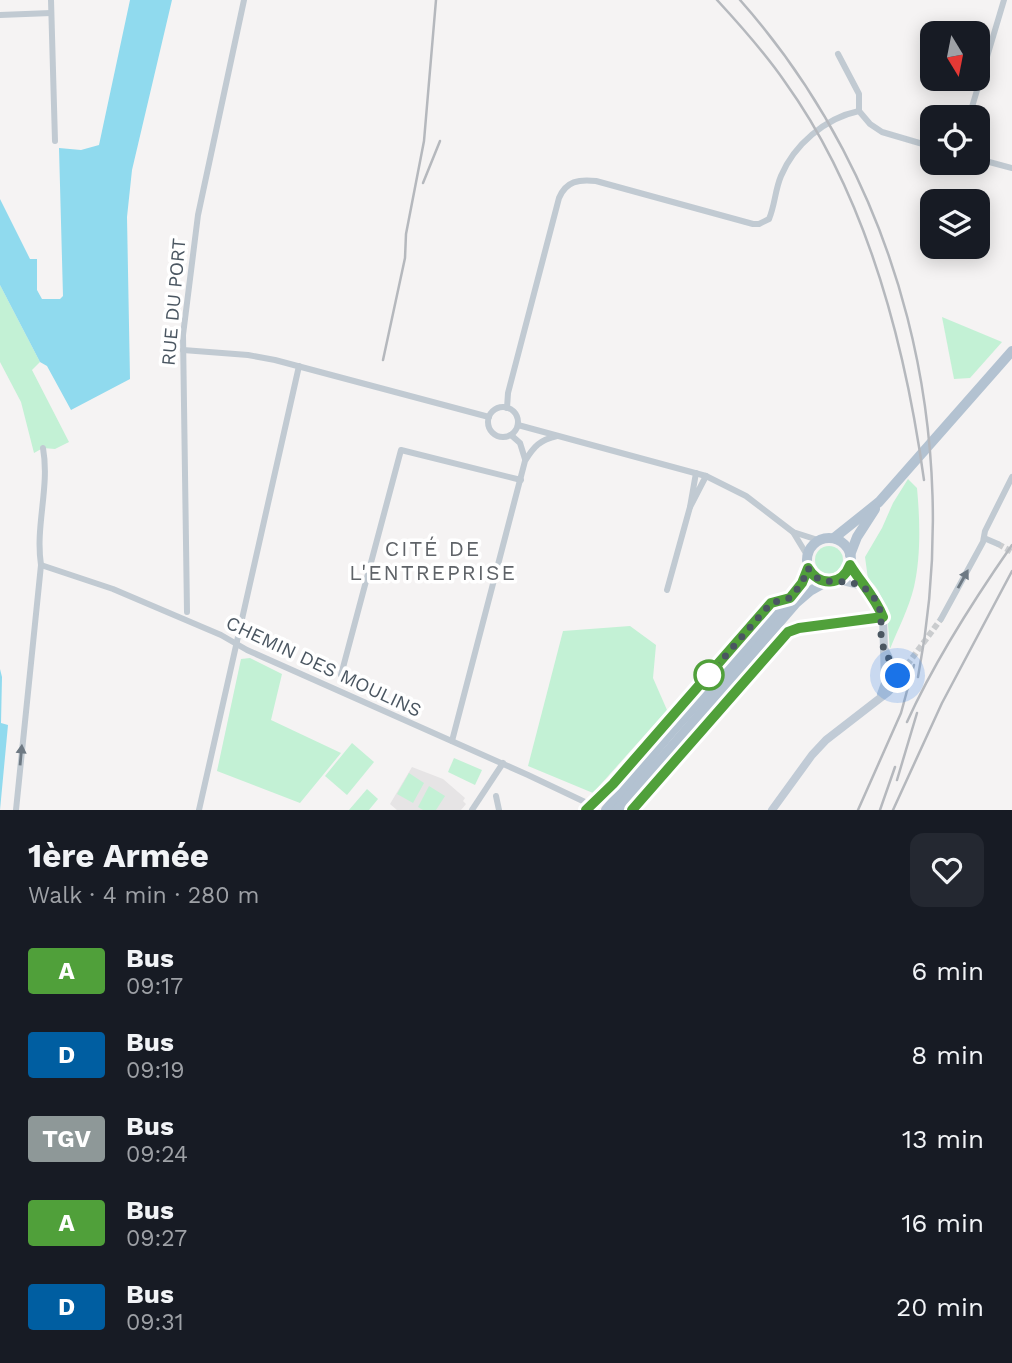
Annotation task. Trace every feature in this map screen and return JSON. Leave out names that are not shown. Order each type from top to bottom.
[{"type":"main road","points":[[839,580],[848,571],[857,537],[879,502],[1012,351]]},
{"type":"main road","points":[[606,810],[802,583],[808,568],[809,549],[818,540],[834,538],[879,502]]},
{"type":"main road","points":[[834,538],[844,544],[863,586],[877,602],[883,617],[885,688],[880,696]]},
{"type":"main road","points":[[808,568],[815,578],[826,582]]},
{"type":"main road","points":[[617,810],[796,603],[826,582],[839,580],[863,586]]},
{"type":"main road","points":[[883,645],[898,676]]},
{"type":"main road","points":[[884,670],[898,676]]},
{"type":"main road","points":[[772,810],[819,747],[888,692],[898,676]]},
{"type":"street","points":[[51,0],[55,141]]},
{"type":"street","name":"RUE DU PORT","points":[[187,612],[183,350],[191,259],[244,0]]},
{"type":"street","points":[[973,105],[1004,0]]},
{"type":"street","points":[[0,15],[51,13]]},
{"type":"street","points":[[838,54],[859,94],[859,111],[870,124],[882,132],[920,143]]},
{"type":"street","points":[[506,408],[559,198],[562,190],[569,184],[582,179],[596,181],[759,224],[769,219],[780,177],[800,145],[813,134],[849,113],[859,111]]},
{"type":"street","points":[[990,162],[1012,168]]},
{"type":"street","points":[[183,350],[248,355],[299,366],[489,417]]},
{"type":"street","points":[[200,810],[299,366]]},
{"type":"street","points":[[506,408],[517,416],[518,425],[511,435],[502,437],[493,433],[488,425],[489,417],[497,409],[506,408]]},
{"type":"street","points":[[518,425],[706,476],[746,496],[793,531],[818,540]]},
{"type":"street","points":[[511,435],[520,443],[525,461]]},
{"type":"street","points":[[452,741],[525,461],[535,445],[546,438],[557,436]]},
{"type":"street","points":[[16,810],[41,565],[39,552],[46,477],[43,448]]},
{"type":"street","points":[[341,675],[398,453],[405,450],[521,480]]},
{"type":"street","points":[[667,590],[690,507],[696,473]]},
{"type":"street","points":[[690,507],[706,476]]},
{"type":"street","points":[[941,619],[984,538],[1012,477]]},
{"type":"street","points":[[793,531],[807,555]]},
{"type":"street","points":[[984,538],[998,544]]},
{"type":"street","name":"CHEMIN DES MOULINS","points":[[41,565],[113,589],[221,635],[235,645],[503,763],[587,803],[587,808]]},
{"type":"street","points":[[587,808],[613,784],[771,603],[790,598]]},
{"type":"street","points":[[632,810],[788,632],[799,628],[883,617]]},
{"type":"street","points":[[898,676],[907,665]]},
{"type":"street","points":[[472,810],[503,763]]},
{"type":"street","points":[[496,796],[499,810]]},
{"type":"shaded area","points":[[412,767],[443,779],[465,798],[463,801],[466,804],[461,810],[397,810],[390,804]]},
{"type":"green space","points":[[0,285],[40,362],[32,370],[69,442],[55,449],[43,448],[34,453],[21,402],[0,362]]},
{"type":"green space","points":[[942,317],[1002,342],[970,378],[954,379]]},
{"type":"green space","points":[[908,479],[917,488],[918,563],[912,595],[890,649],[886,611],[880,593],[868,579],[865,557]]},
{"type":"green space","points":[[829,546],[839,550],[843,560],[839,570],[829,574],[819,570],[815,560],[819,550]]},
{"type":"green space","points":[[630,626],[656,645],[653,678],[667,710],[593,793],[528,766],[563,631]]},
{"type":"green space","points":[[250,658],[282,674],[271,720],[341,753],[300,803],[217,771],[241,659]]},
{"type":"green space","points":[[352,743],[374,762],[347,795],[325,776]]},
{"type":"green space","points":[[454,758],[482,770],[475,785],[448,772]]},
{"type":"green space","points":[[409,773],[424,783],[413,803],[397,794]]},
{"type":"green space","points":[[429,786],[445,796],[436,810],[423,810],[418,807]]},
{"type":"green space","points":[[367,789],[378,799],[369,810],[349,810]]},
{"type":"water","points":[[130,0],[172,0],[132,170],[127,217],[130,379],[71,410],[47,366],[40,362],[0,285],[0,199],[30,259],[37,259],[37,290],[42,299],[60,299],[63,296],[59,148],[81,150],[99,145]]},
{"type":"water","points":[[0,669],[1,723],[8,725],[0,810]]},
{"type":"tunnel","points":[[998,544],[1012,552]]},
{"type":"tunnel","points":[[907,665],[941,619]]},
{"type":"railway","points":[[383,360],[405,258],[406,234],[424,141],[436,0]]},
{"type":"railway","points":[[717,0],[785,82],[814,126],[839,173],[878,272],[893,324],[906,376],[924,480]]},
{"type":"railway","points":[[740,0],[796,72],[843,150],[880,232],[907,318],[925,406],[933,496],[930,587],[918,677]]},
{"type":"railway","points":[[423,183],[440,141]]},
{"type":"railway","points":[[907,722],[955,631],[1012,545]]},
{"type":"railway","points":[[893,810],[942,703],[1012,571]]},
{"type":"railway","points":[[858,810],[901,713],[914,665]]},
{"type":"railway","points":[[897,780],[917,713]]},
{"type":"railway","points":[[880,810],[895,767]]},
{"type":"bus line","name":"A","points":[[586,810],[613,784],[771,603],[790,598],[802,583],[808,568],[820,581],[832,582],[844,576],[850,565],[877,602],[883,617],[799,628],[788,632],[632,810]]},
{"type":"district","name":"CITÉ DE L'ENTREPRISE","points":[[433,561]]},
{"type":"route","points":[[709,675],[771,603],[790,598],[802,583],[808,568],[820,581],[839,580],[863,586],[873,596],[883,617],[883,645],[898,676]]}]
